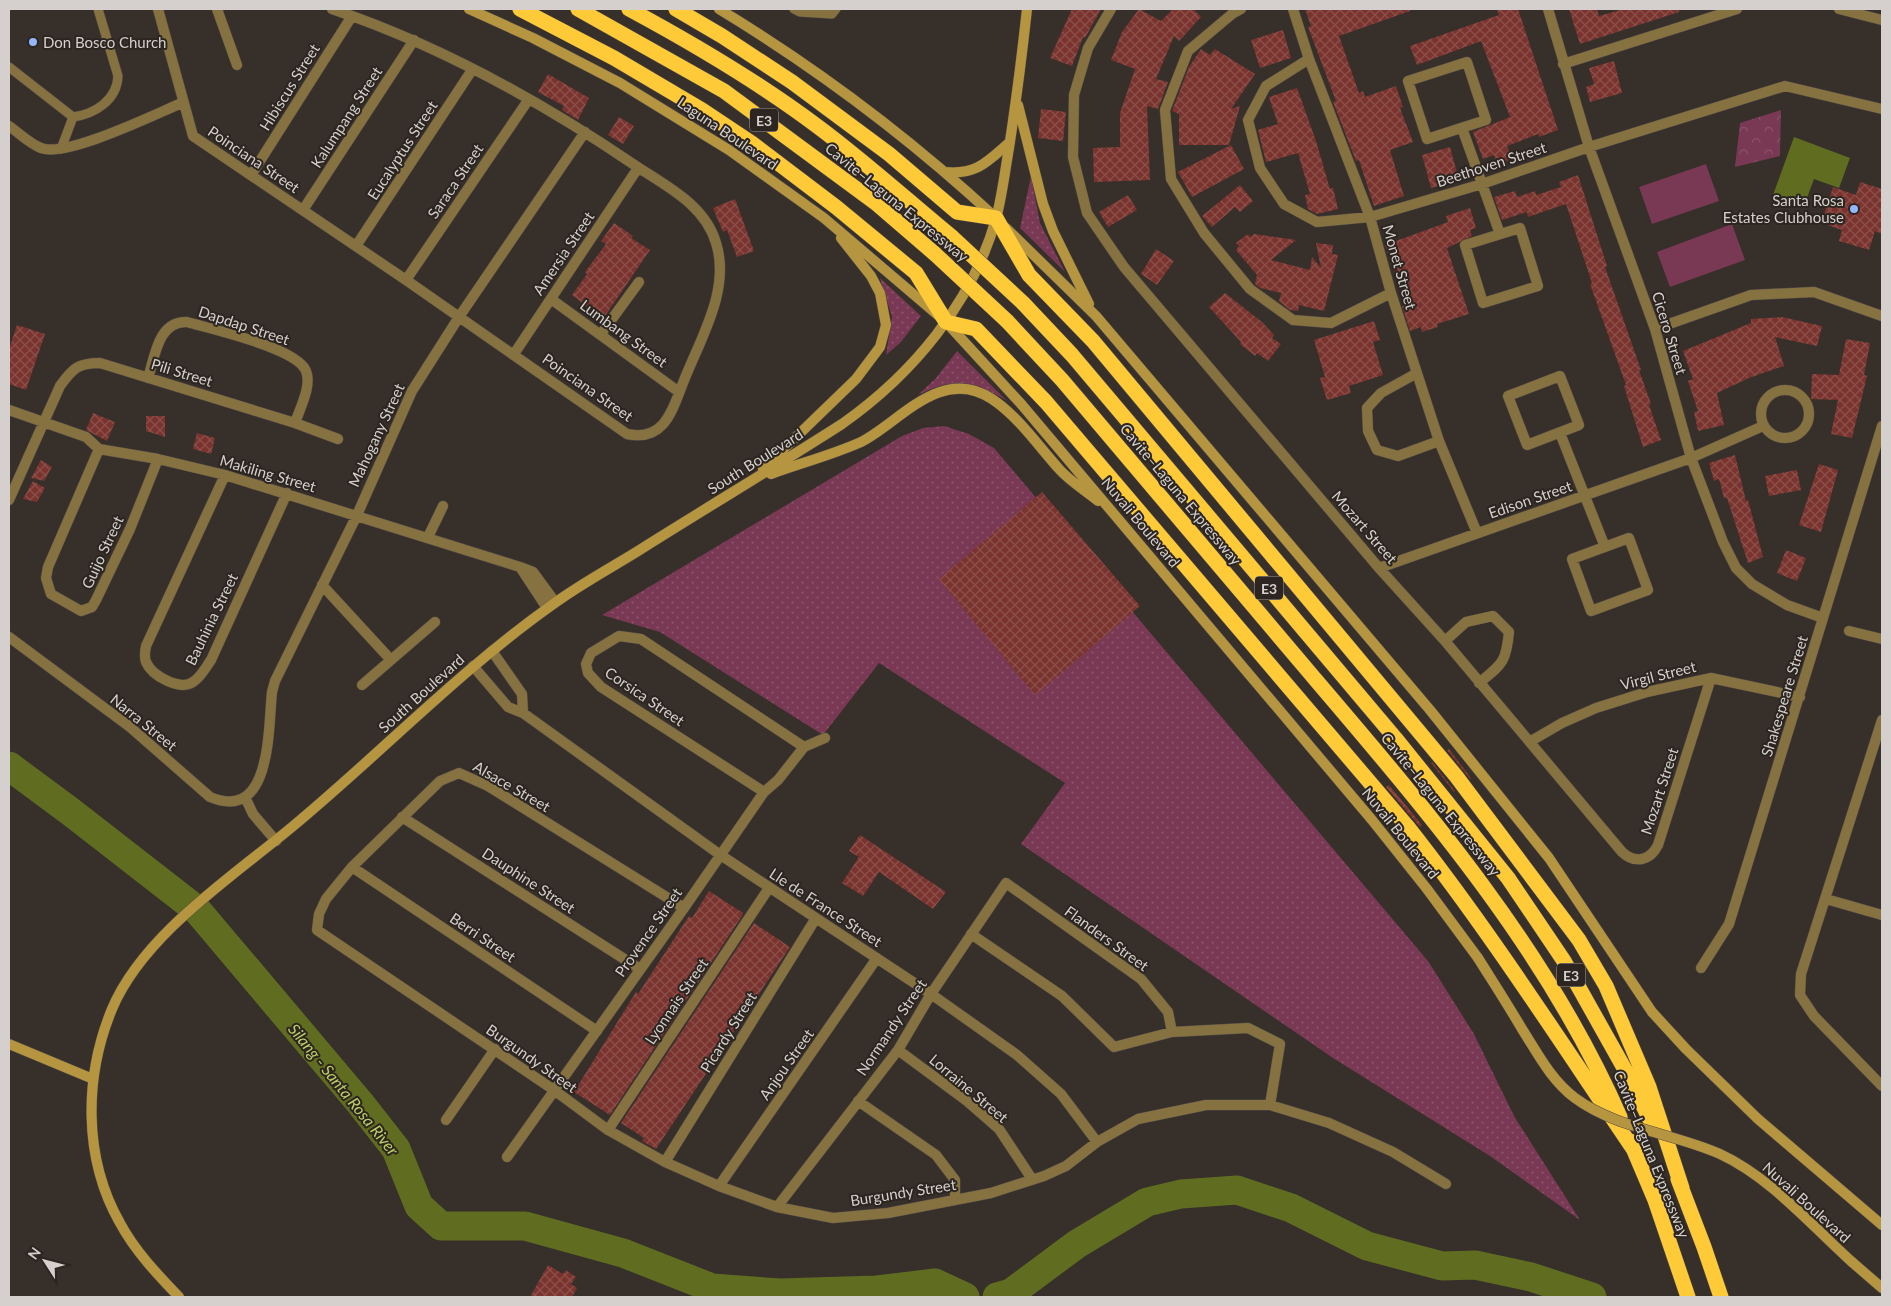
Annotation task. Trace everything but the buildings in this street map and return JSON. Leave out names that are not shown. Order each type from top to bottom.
[{"type":"highway","points":[[520,9],[614,58],[702,110],[753,144],[836,207],[916,273],[946,322],[976,329],[1046,402],[1407,826],[1454,886],[1507,960],[1634,1150]]},
{"type":"highway","name":"Cavite–Laguna Expressway","points":[[578,9],[724,91],[877,204],[935,254],[1007,321],[1062,380],[1390,766],[1489,892],[1538,965],[1576,1029],[1606,1085],[1655,1200],[1688,1297]]},
{"type":"highway","name":"Cavite–Laguna Expressway","points":[[629,9],[724,62],[817,126],[952,237],[1023,303],[1072,355],[1233,545],[1396,739],[1508,878],[1564,961],[1611,1044],[1682,1188],[1720,1297]]},
{"type":"highway","points":[[676,9],[722,36],[833,112],[889,154],[957,212],[996,218],[1029,275],[1093,341],[1450,768],[1579,940],[1606,986],[1648,1087],[1682,1188]]},
{"type":"main road","name":"Laguna Boulevard","points":[[469,9],[566,54],[647,98],[729,150],[824,218],[946,322]]},
{"type":"main road","points":[[719,9],[822,75],[945,172],[996,218]]},
{"type":"main road","name":"South Boulevard","points":[[179,1297],[131,1241],[119,1221],[104,1184],[92,1138],[93,1079],[96,1055],[112,1008],[133,971],[163,936],[232,874],[276,841],[492,651],[551,605],[800,451],[865,407],[914,362],[946,322],[977,266],[996,218],[1010,142],[1028,9]]},
{"type":"main road","points":[[1016,99],[1043,204],[1077,283],[1096,316]]},
{"type":"main road","points":[[945,172],[959,173],[975,170],[1010,142]]},
{"type":"main road","points":[[751,480],[866,368],[880,347],[884,335],[885,313],[876,284],[864,266],[824,218]]},
{"type":"main road","name":"Nuvali Boulevard","points":[[996,218],[1096,316],[1430,710],[1520,820],[1652,1012],[1686,1049],[1758,1119],[1882,1225]]},
{"type":"main road","name":"Nuvali Boulevard","points":[[946,322],[1022,405],[1118,517],[1372,820],[1427,889],[1478,958],[1540,1059],[1562,1087],[1574,1098],[1601,1114],[1694,1144],[1732,1160],[1770,1186],[1882,1288]]},
{"type":"main road","points":[[751,480],[862,441],[912,405],[926,398],[950,391],[967,390],[984,394],[997,402],[1026,430],[1062,472],[1118,517]]},
{"type":"main road","points":[[9,1044],[93,1079]]},
{"type":"street","name":"Poinciana Street","points":[[158,9],[182,102],[193,136],[514,354],[627,434],[640,437],[653,434],[670,415],[718,296],[721,270],[717,243],[708,223],[692,205],[586,132],[529,99],[414,40],[332,9]]},
{"type":"street","points":[[217,9],[237,65]]},
{"type":"street","name":"Mozart Street","points":[[1111,9],[1088,48],[1074,95],[1073,157],[1087,213],[1124,268],[1379,568],[1445,640],[1622,852],[1631,859],[1642,860],[1655,851],[1658,845],[1711,678]]},
{"type":"street","points":[[1241,9],[1232,14],[1188,51],[1165,110],[1171,179],[1204,233],[1250,289],[1293,320],[1331,323],[1391,293]]},
{"type":"street","name":"Monet Street","points":[[1293,9],[1309,59],[1370,217],[1391,293],[1440,441],[1477,533]]},
{"type":"street","name":"Cicero Street","points":[[1548,9],[1589,147],[1655,329],[1691,458],[1723,542],[1736,568],[1752,584],[1787,605],[1823,618]]},
{"type":"street","points":[[1563,64],[1737,9]]},
{"type":"street","points":[[1839,9],[1882,20]]},
{"type":"street","name":"Hibiscus Street","points":[[251,175],[352,16]]},
{"type":"street","name":"Kalumpang Street","points":[[303,210],[414,40]]},
{"type":"street","name":"Beethoven Street","points":[[1309,59],[1266,86],[1248,120],[1260,168],[1284,204],[1316,222],[1370,217],[1482,184],[1589,147],[1785,86],[1882,108]]},
{"type":"street","points":[[1467,62],[1486,120],[1462,128],[1427,139],[1408,81],[1467,62]]},
{"type":"street","name":"Eucalyptus Street","points":[[356,246],[472,70]]},
{"type":"street","name":"Saraca Street","points":[[406,280],[529,99]]},
{"type":"street","points":[[9,126],[41,149],[61,149],[83,144],[182,102]]},
{"type":"street","points":[[1462,128],[1500,234]]},
{"type":"street","name":"Mahogany Street","points":[[244,797],[253,790],[260,780],[264,764],[272,692],[275,681],[357,515],[412,391],[459,317],[586,132]]},
{"type":"street","name":"Amersia Street","points":[[514,354],[638,168]]},
{"type":"street","points":[[1520,228],[1538,286],[1483,303],[1465,246],[1500,234],[1520,228]]},
{"type":"street","points":[[600,334],[638,282]]},
{"type":"street","points":[[1655,329],[1751,295],[1814,292],[1882,316]]},
{"type":"street","name":"Lumbang Street","points":[[551,299],[679,392]]},
{"type":"street","name":"Dapdap Street","points":[[148,378],[162,335],[170,325],[178,322],[186,322],[275,348],[289,354],[306,371],[307,385],[295,423]]},
{"type":"street","name":"Pili Street","points":[[9,500],[43,420],[70,372],[84,363],[100,362],[338,438]]},
{"type":"street","points":[[1417,373],[1381,393],[1367,408],[1368,431],[1377,450],[1398,456],[1440,441]]},
{"type":"street","points":[[1560,376],[1579,425],[1560,432],[1527,445],[1508,396],[1560,376]]},
{"type":"street","points":[[1779,391],[1788,391],[1797,393],[1803,399],[1809,416],[1806,424],[1794,437],[1776,437],[1763,426],[1761,409],[1771,394],[1779,391]]},
{"type":"street","name":"Makiling Street","points":[[9,410],[43,420],[86,437],[99,449],[158,459],[225,475],[520,567],[551,605]]},
{"type":"street","name":"Edison Street","points":[[1379,568],[1691,458],[1763,426]]},
{"type":"street","name":"Shakespeare Street","points":[[1701,968],[1729,924],[1882,426]]},
{"type":"street","points":[[1560,432],[1605,547]]},
{"type":"street","name":"Guijo Street","points":[[99,449],[48,567],[46,578],[51,594],[81,611],[92,607],[96,600],[130,529],[158,459]]},
{"type":"street","name":"Bauhinia Street","points":[[225,475],[146,646],[146,661],[150,668],[176,686],[185,686],[194,682],[211,660],[287,493]]},
{"type":"street","points":[[428,537],[443,506]]},
{"type":"street","points":[[1629,538],[1648,590],[1591,611],[1572,559],[1605,547],[1629,538]]},
{"type":"street","points":[[322,585],[391,660]]},
{"type":"street","points":[[1445,640],[1466,622],[1493,616],[1509,632],[1507,655],[1500,666],[1479,683]]},
{"type":"street","points":[[362,685],[435,622]]},
{"type":"street","points":[[1850,631],[1882,639]]},
{"type":"street","name":"Corsica Street","points":[[764,792],[601,688],[588,673],[586,664],[591,653],[619,636],[641,639],[804,747]]},
{"type":"street","name":"Narra Street","points":[[9,637],[130,727],[210,797],[220,801],[244,797]]},
{"type":"street","points":[[492,651],[522,694],[523,712]]},
{"type":"street","name":"Lle de France Street","points":[[473,666],[508,707],[523,712],[719,854],[931,994],[1024,1061],[1060,1094],[1096,1142]]},
{"type":"street","name":"Virgil Street","points":[[1531,741],[1562,723],[1596,708],[1648,692],[1711,678],[1800,697]]},
{"type":"street","points":[[1882,720],[1801,974],[1800,995],[1814,1016],[1882,1086]]},
{"type":"street","name":"Provence Street","points":[[507,1157],[764,792],[778,780],[804,747],[825,738]]},
{"type":"street","name":"Alsace Street","points":[[317,930],[319,914],[326,899],[352,867],[440,781],[459,773],[488,786],[684,908]]},
{"type":"street","points":[[244,797],[253,814],[276,841]]},
{"type":"street","name":"Dauphine Street","points":[[402,817],[640,969]]},
{"type":"street","name":"Berri Street","points":[[352,867],[597,1031]]},
{"type":"street","name":"Normandy Street","points":[[776,1207],[898,1050],[931,994],[1006,883]]},
{"type":"street","name":"Flanders Street","points":[[1006,883],[1141,979],[1168,1012],[1172,1032]]},
{"type":"street","name":"Lyonnais Street","points":[[608,1130],[770,888]]},
{"type":"street","points":[[1826,899],[1882,915]]},
{"type":"street","name":"Picardy Street","points":[[665,1162],[816,918]]},
{"type":"street","name":"Burgundy Street","points":[[317,930],[554,1090],[608,1130],[665,1162],[719,1186],[776,1207],[833,1218],[888,1213],[990,1192],[1066,1166],[1096,1142],[1138,1119],[1206,1105],[1270,1105],[1329,1123],[1393,1152],[1446,1184]]},
{"type":"street","points":[[971,934],[1062,996],[1114,1046],[1172,1032],[1248,1028],[1280,1044],[1270,1105]]},
{"type":"street","name":"Anjou Street","points":[[719,1186],[877,958]]},
{"type":"street","points":[[446,1120],[495,1050]]},
{"type":"street","name":"Lorraine Street","points":[[898,1050],[966,1101],[999,1129],[1032,1179]]},
{"type":"street","points":[[858,1101],[936,1154],[955,1180],[955,1200]]},
{"type":"lane","points":[[9,67],[73,117],[87,115],[105,104],[118,88],[118,76],[98,9]]},
{"type":"lane","points":[[794,9],[800,12],[832,14],[836,9]]},
{"type":"lane","points":[[61,149],[73,117]]},
{"type":"green space","points":[[1781,110],[1780,156],[1735,167],[1740,123]]},
{"type":"green space","points":[[1706,164],[1719,201],[1652,224],[1639,187]]},
{"type":"green space","points":[[1031,176],[1040,223],[1065,272],[1020,228]]},
{"type":"green space","points":[[1732,224],[1745,260],[1670,287],[1657,252]]},
{"type":"green space","points":[[880,278],[921,316],[901,342],[886,355],[892,317]]},
{"type":"green space","points":[[957,351],[1007,401],[985,389],[964,384],[942,386],[918,395],[936,378]]},
{"type":"green space","points":[[944,426],[969,434],[994,448],[1428,961],[1474,1034],[1514,1116],[1580,1220],[1490,1156],[1333,1058],[1021,844],[1065,783],[879,663],[823,735],[660,632],[602,615],[902,436],[923,428]]},
{"type":"shaded area","points":[[1794,137],[1850,158],[1839,188],[1814,179],[1804,206],[1773,195]]},
{"type":"waterway","name":"Silang - Santa Rosa River","points":[[9,766],[197,910],[360,1103],[396,1149],[419,1206],[441,1226],[525,1226],[623,1253],[712,1288],[780,1293],[877,1290],[935,1283],[965,1297]]},
{"type":"waterway","name":"Silang - Santa Rosa River","points":[[997,1297],[1011,1293],[1077,1244],[1147,1202],[1181,1194],[1237,1190],[1291,1208],[1367,1246],[1442,1266],[1475,1265],[1531,1277],[1592,1297]]},
{"type":"waterway","name":"Silang - Santa Rosa River","points":[[780,1293],[783,1297]]},
{"type":"place","name":"Don Bosco Church","points":[[33,42]]},
{"type":"place","name":"Santa Rosa Estates Clubhouse","points":[[1854,209]]}]
